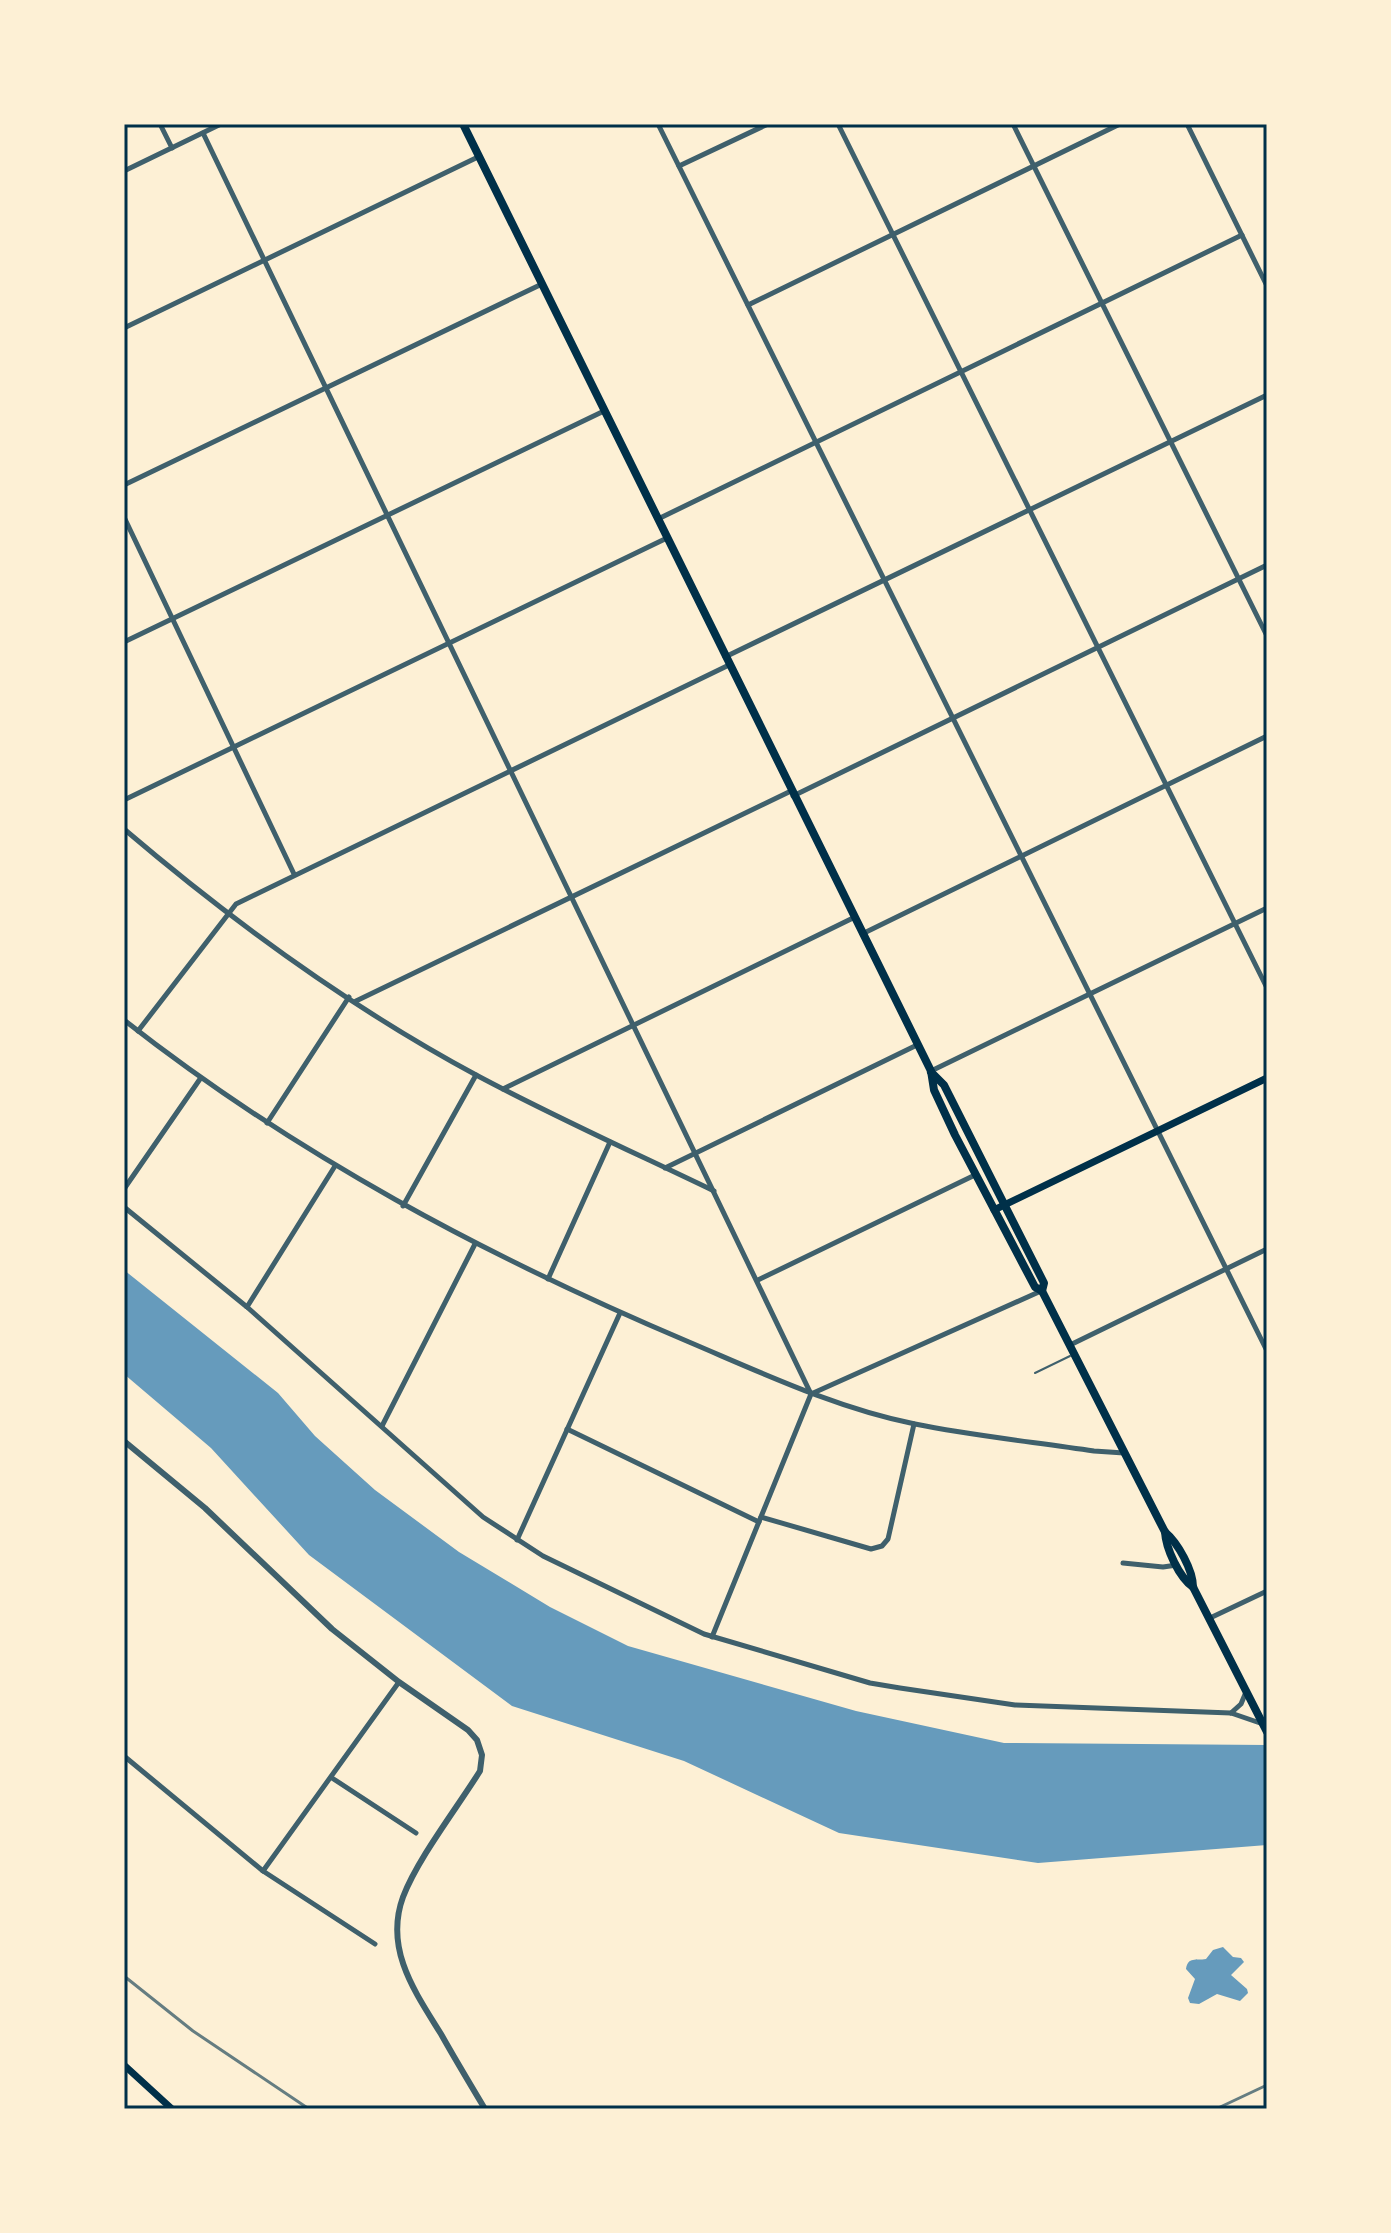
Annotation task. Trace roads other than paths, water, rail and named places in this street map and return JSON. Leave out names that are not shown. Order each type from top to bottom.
[{"type":"main road","points":[[463,124],[853,918],[917,1045],[931,1071],[944,1085],[1006,1204],[1044,1283],[1042,1291]]},
{"type":"main road","points":[[931,1071],[934,1090],[975,1175],[1035,1287],[1042,1291],[1165,1532],[1173,1538],[1193,1578],[1193,1587],[1265,1728]]},
{"type":"main road","points":[[994,1210],[1267,1078]]},
{"type":"main road","points":[[1165,1532],[1165,1542],[1186,1582],[1193,1587]]},
{"type":"main road","points":[[124,2065],[172,2109]]},
{"type":"street","points":[[160,124],[172,148]]},
{"type":"street","points":[[124,171],[221,124]]},
{"type":"street","points":[[658,124],[1267,1351]]},
{"type":"street","points":[[679,166],[768,124]]},
{"type":"street","points":[[838,124],[1267,988]]},
{"type":"street","points":[[1013,124],[1267,636]]},
{"type":"street","points":[[748,305],[1120,124]]},
{"type":"street","points":[[1187,124],[1267,286]]},
{"type":"street","points":[[203,133],[697,1152],[811,1394]]},
{"type":"street","points":[[124,328],[479,157]]},
{"type":"street","points":[[658,519],[1242,235]]},
{"type":"street","points":[[124,485],[542,284]]},
{"type":"street","points":[[138,1031],[228,912],[245,898],[512,770],[883,580],[1267,395]]},
{"type":"street","points":[[124,642],[604,411]]},
{"type":"street","points":[[124,517],[294,874]]},
{"type":"street","points":[[124,800],[667,538]]},
{"type":"street","points":[[356,1001],[1267,565]]},
{"type":"street","points":[[862,934],[1267,736]]},
{"type":"street","points":[[124,829],[228,912],[349,997],[476,1075],[715,1191]]},
{"type":"street","points":[[931,1071],[1267,908]]},
{"type":"street","points":[[503,1089],[853,918]]},
{"type":"street","points":[[267,1123],[349,997]]},
{"type":"street","points":[[124,1020],[200,1079],[335,1166],[475,1244],[620,1313],[811,1394],[914,1424],[1125,1453]]},
{"type":"street","points":[[665,1168],[917,1045]]},
{"type":"street","points":[[403,1206],[476,1075]]},
{"type":"street","points":[[124,1189],[200,1079]]},
{"type":"street","points":[[548,1279],[610,1142]]},
{"type":"street","points":[[247,1307],[335,1166]]},
{"type":"street","points":[[758,1280],[975,1175]]},
{"type":"street","points":[[124,1207],[247,1307],[469,1506],[543,1556],[712,1637],[870,1683],[1015,1705],[1231,1713],[1265,1728]]},
{"type":"street","points":[[382,1426],[475,1244]]},
{"type":"street","points":[[1072,1350],[1267,1249]]},
{"type":"street","points":[[712,1637],[811,1394],[1042,1291]]},
{"type":"street","points":[[517,1540],[620,1313]]},
{"type":"street","points":[[567,1429],[760,1520],[871,1549],[882,1546],[888,1539],[914,1424]]},
{"type":"street","points":[[124,1441],[205,1508],[326,1624],[399,1682],[468,1730],[477,1740],[482,1755],[480,1771],[409,1884],[400,1909],[397,1933],[407,1977],[485,2109]]},
{"type":"street","points":[[1123,1563],[1163,1567],[1177,1565]]},
{"type":"street","points":[[1209,1619],[1267,1591]]},
{"type":"street","points":[[263,1871],[399,1682]]},
{"type":"street","points":[[1231,1713],[1241,1704],[1246,1692]]},
{"type":"street","points":[[1255,1709],[1267,1709]]},
{"type":"street","points":[[124,1756],[263,1871],[375,1944]]},
{"type":"street","points":[[332,1778],[416,1833]]},
{"type":"lane","points":[[1035,1373],[1072,1350]]},
{"type":"water","points":[[124,1270],[278,1393],[315,1436],[375,1490],[459,1552],[550,1607],[628,1646],[856,1711],[1004,1743],[1267,1745],[1267,1845],[1038,1863],[839,1833],[684,1761],[512,1706],[309,1555],[211,1448],[124,1374]]},
{"type":"water","points":[[1223,1947],[1244,1962],[1231,1975],[1248,1993],[1240,2001],[1217,1994],[1199,2004],[1190,2003],[1188,1998],[1195,1979],[1186,1969],[1189,1962],[1206,1959],[1213,1950]]},
{"type":"railway","points":[[124,1976],[193,2031],[309,2109]]},
{"type":"railway","points":[[1216,2109],[1267,2085]]}]
